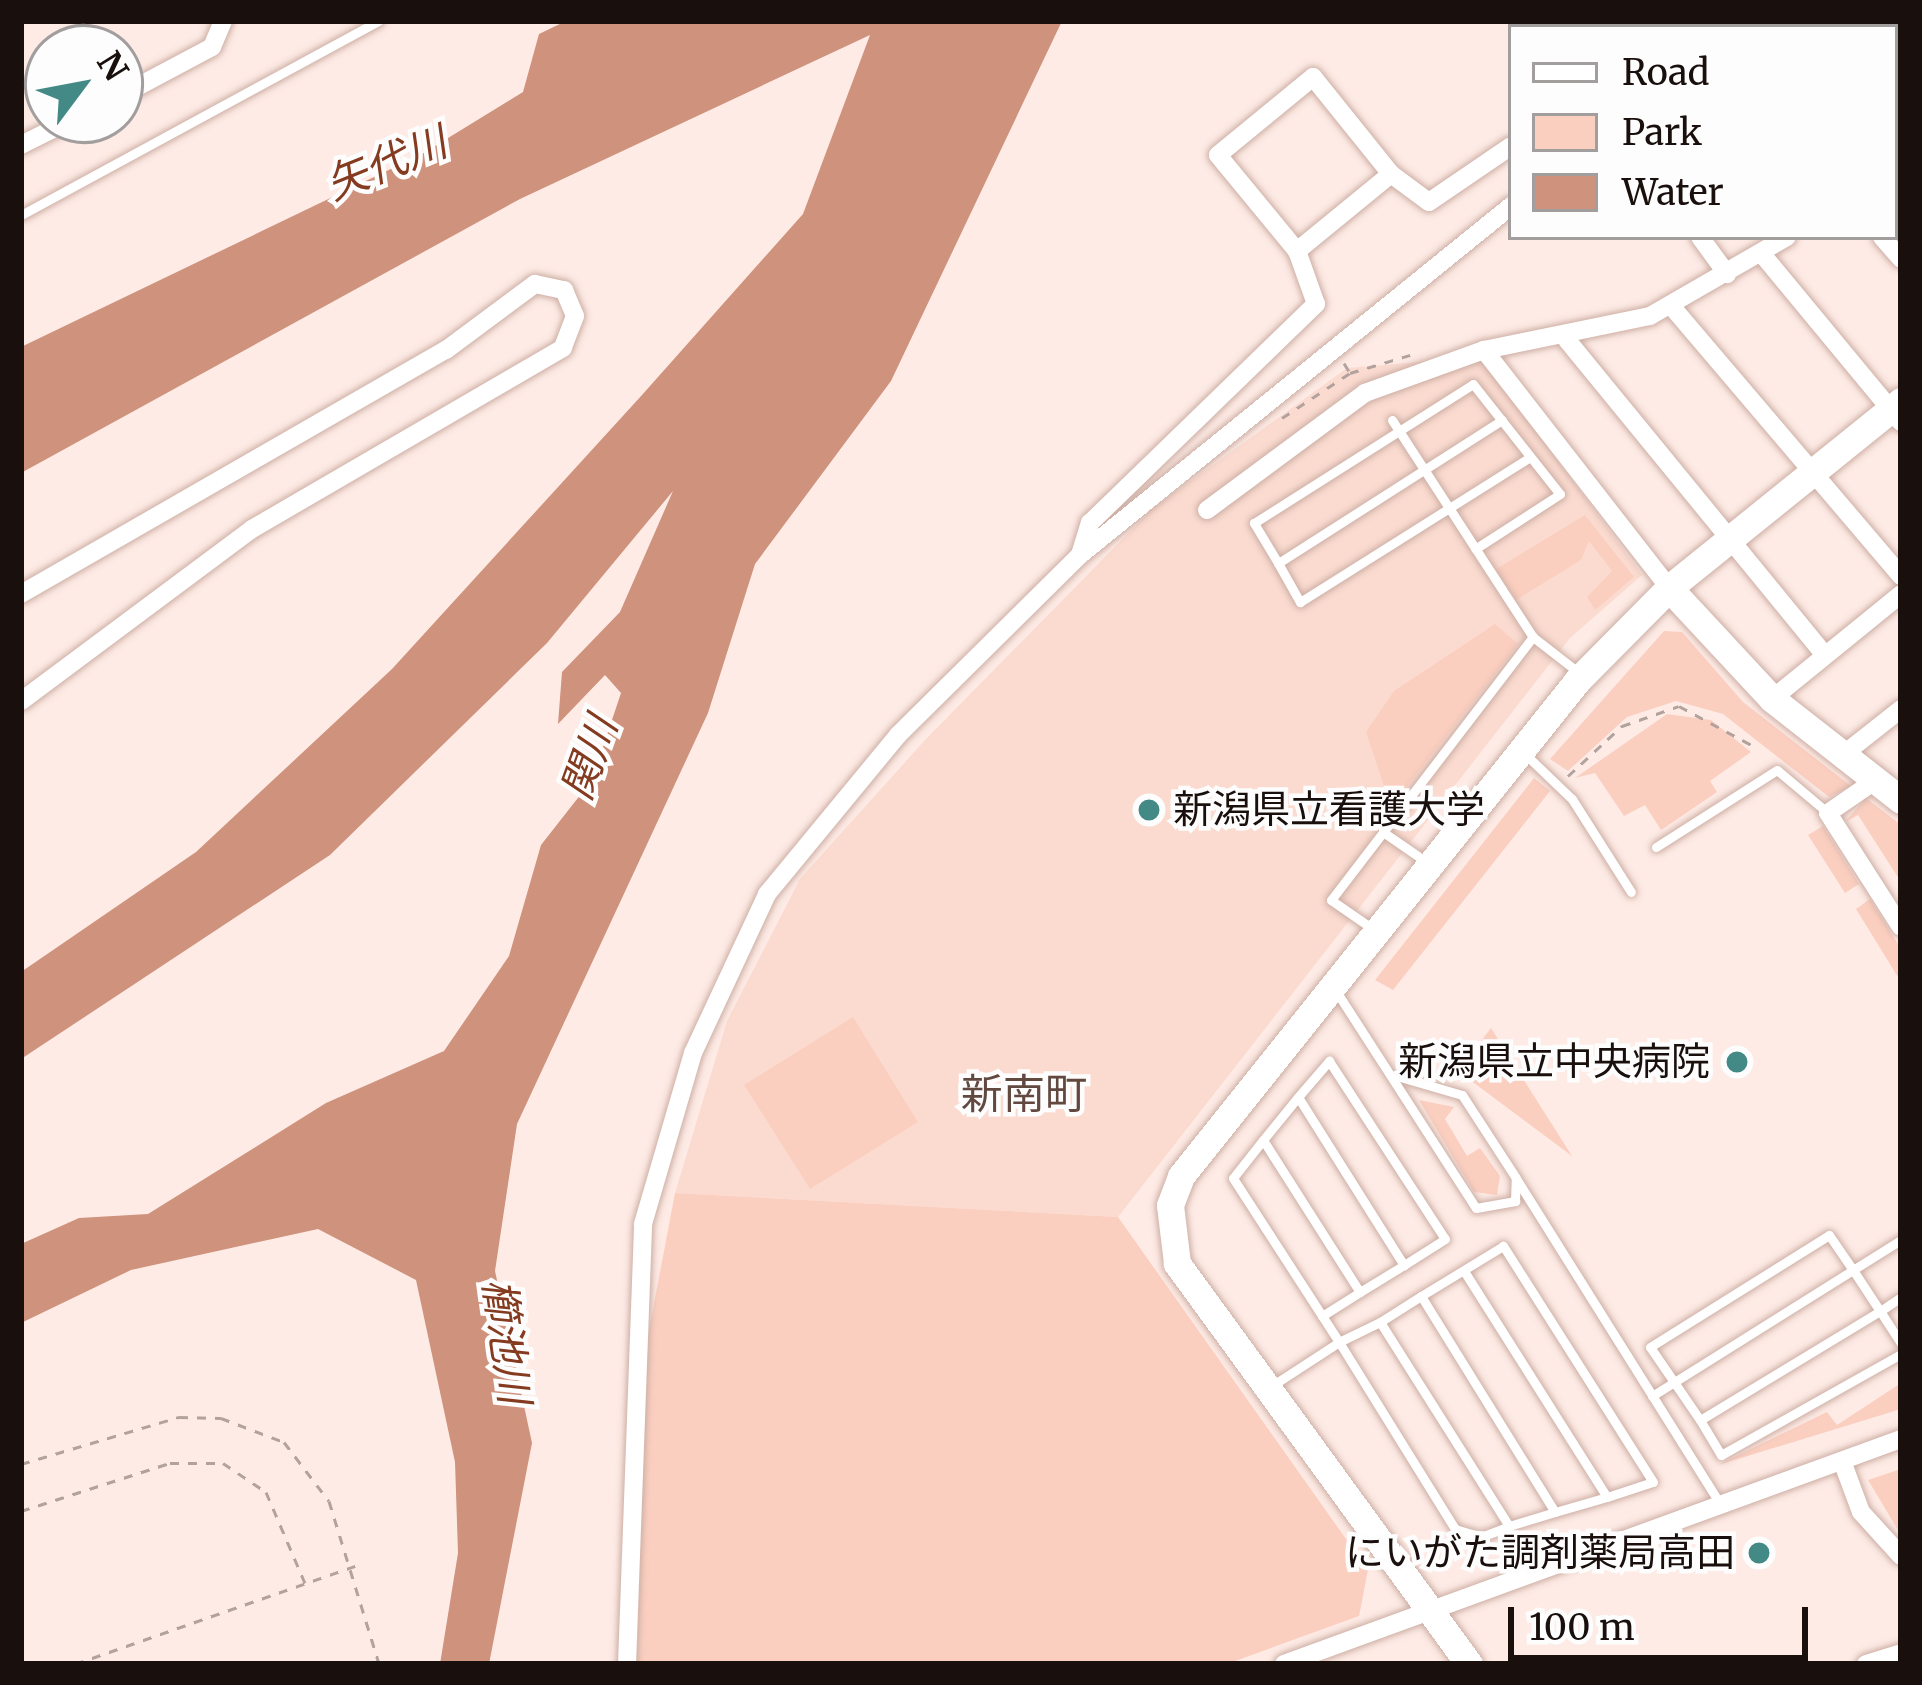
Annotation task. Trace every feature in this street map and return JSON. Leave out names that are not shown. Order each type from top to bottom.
[{"type":"street","points":[[144,83],[212,47],[223,21]]},
{"type":"street","points":[[1080,555],[1090,524],[1316,304],[1298,251],[1217,155],[1313,77],[1391,174],[1430,202],[1508,148]]},
{"type":"street","points":[[1298,251],[1391,174]]},
{"type":"street","points":[[627,1664],[644,1224],[693,1053],[805,839],[1080,555],[1508,208]]},
{"type":"street","points":[[1702,240],[1727,274]]},
{"type":"street","points":[[1207,510],[1365,393],[1484,350],[1567,340],[1673,308],[1773,244],[1898,411],[1669,589],[1582,675],[1332,988],[1170,1205],[1177,1263],[1468,1664]]},
{"type":"street","points":[[21,594],[446,350],[535,284],[564,290],[575,316],[563,348],[252,529],[21,701]]},
{"type":"street","points":[[1673,308],[1810,476],[1901,576]]},
{"type":"street","points":[[1567,340],[1825,655]]},
{"type":"street","points":[[1484,350],[1669,589],[1772,699],[1901,800]]},
{"type":"street","points":[[1772,699],[1895,600],[1901,622]]},
{"type":"street","points":[[1844,754],[1901,709]]},
{"type":"street","points":[[1876,781],[1828,813],[1901,927]]},
{"type":"street","points":[[1284,1664],[1718,1501],[1901,1439]]},
{"type":"street","points":[[1842,1461],[1862,1512],[1901,1556]]},
{"type":"street","points":[[1867,1664],[1901,1653]]},
{"type":"lane","points":[[21,214],[379,21]]},
{"type":"lane","points":[[1475,549],[1560,494],[1473,384],[1395,426],[1254,524],[1300,602],[1530,457]]},
{"type":"lane","points":[[1278,563],[1502,420]]},
{"type":"lane","points":[[1395,426],[1533,637],[1582,675]]},
{"type":"lane","points":[[1376,932],[1331,900],[1533,637]]},
{"type":"lane","points":[[1522,750],[1559,787],[1630,892]]},
{"type":"lane","points":[[1656,848],[1777,770],[1828,813]]},
{"type":"lane","points":[[1383,832],[1430,865]]},
{"type":"lane","points":[[1332,988],[1396,1076],[1476,1208],[1496,1213],[1515,1201],[1516,1178]]},
{"type":"lane","points":[[1265,1390],[1339,1342],[1503,1246],[1653,1482],[1481,1538],[1455,1528],[1339,1342],[1322,1316],[1233,1178],[1330,1061],[1445,1239],[1322,1316]]},
{"type":"lane","points":[[1396,1076],[1462,1094],[1718,1501]]},
{"type":"lane","points":[[1298,1097],[1404,1265]]},
{"type":"lane","points":[[1263,1140],[1360,1292]]},
{"type":"lane","points":[[1901,1343],[1829,1235],[1650,1347],[1720,1455],[1901,1354]]},
{"type":"lane","points":[[1652,1396],[1901,1240]]},
{"type":"lane","points":[[1464,1271],[1607,1497]]},
{"type":"lane","points":[[1421,1296],[1555,1511]]},
{"type":"lane","points":[[1700,1420],[1901,1297]]},
{"type":"lane","points":[[1380,1322],[1509,1526]]},
{"type":"path","points":[[1333,346],[1350,374],[1420,352],[1438,367]]},
{"type":"path","points":[[1559,787],[1649,711],[1710,713],[1757,748]]},
{"type":"path","points":[[21,1464],[179,1418],[221,1418],[308,1461],[355,1566],[379,1664]]},
{"type":"path","points":[[21,1510],[170,1463],[223,1463],[266,1492],[305,1583]]},
{"type":"path","points":[[75,1664],[355,1566]]},
{"type":"shaded area","name":"新潟県立看護大学","points":[[1481,357],[1642,575],[1570,638],[1118,1217],[675,1193],[727,1021],[800,879],[925,740],[1152,509],[1347,368]]},
{"type":"green space","points":[[1585,515],[1634,577],[1595,610],[1587,597],[1612,571],[1589,541],[1581,560],[1516,600],[1496,569]]},
{"type":"green space","points":[[1495,624],[1518,644],[1391,807],[1366,732],[1394,691]]},
{"type":"green space","points":[[1664,631],[1682,632],[1743,702],[1851,786],[1829,797],[1723,714],[1676,701],[1627,717],[1568,771],[1550,759]]},
{"type":"green space","points":[[1667,714],[1711,720],[1751,752],[1710,781],[1717,792],[1661,830],[1645,805],[1624,816],[1595,773],[1575,778]]},
{"type":"green space","points":[[1534,778],[1550,791],[1393,990],[1375,980]]},
{"type":"green space","points":[[1866,798],[1901,825],[1901,882],[1858,815],[1845,822]]},
{"type":"green space","points":[[1823,826],[1859,884],[1845,893],[1808,835]]},
{"type":"green space","points":[[1870,899],[1901,949],[1901,982],[1856,909]]},
{"type":"green space","points":[[853,1017],[918,1122],[810,1189],[744,1085]]},
{"type":"green space","points":[[1491,1028],[1572,1156],[1458,1071]]},
{"type":"green space","points":[[1419,1100],[1454,1107],[1445,1119],[1467,1156],[1480,1148],[1500,1176],[1497,1195],[1474,1192]]},
{"type":"green space","points":[[675,1193],[1118,1217],[1368,1570],[1359,1616],[1227,1664],[637,1664],[645,1351]]},
{"type":"green space","points":[[1901,1383],[1901,1409],[1718,1465],[1827,1412],[1837,1425]]},
{"type":"green space","points":[[1901,1469],[1901,1535],[1868,1480]]},
{"type":"water","name":"櫛池川","points":[[566,21],[1062,21],[891,381],[755,564],[708,713],[517,1124],[495,1271],[532,1443],[489,1664],[440,1664],[458,1553],[455,1462],[416,1280],[318,1229],[131,1270],[21,1323],[21,1244],[79,1218],[148,1214],[326,1103],[444,1051],[509,956],[541,845],[592,780],[621,693],[605,675],[558,724],[562,672],[620,612],[673,491],[547,643],[330,855],[21,1059],[21,972],[196,852],[392,669],[642,395],[803,214],[870,35],[520,199],[21,473],[21,347],[422,154],[523,92],[539,34]]},
{"type":"place","name":"新潟県立看護大学","points":[[1149,810]]},
{"type":"place","name":"新潟県立中央病院","points":[[1737,1062]]},
{"type":"place","name":"にいがた調剤薬局高田","points":[[1759,1553]]},
{"type":"district","name":"新南町","points":[[1024,1094]]},
{"type":"water label","name":"矢代川","points":[[386,163]]},
{"type":"water label","name":"関川","points":[[589,758]]}]
